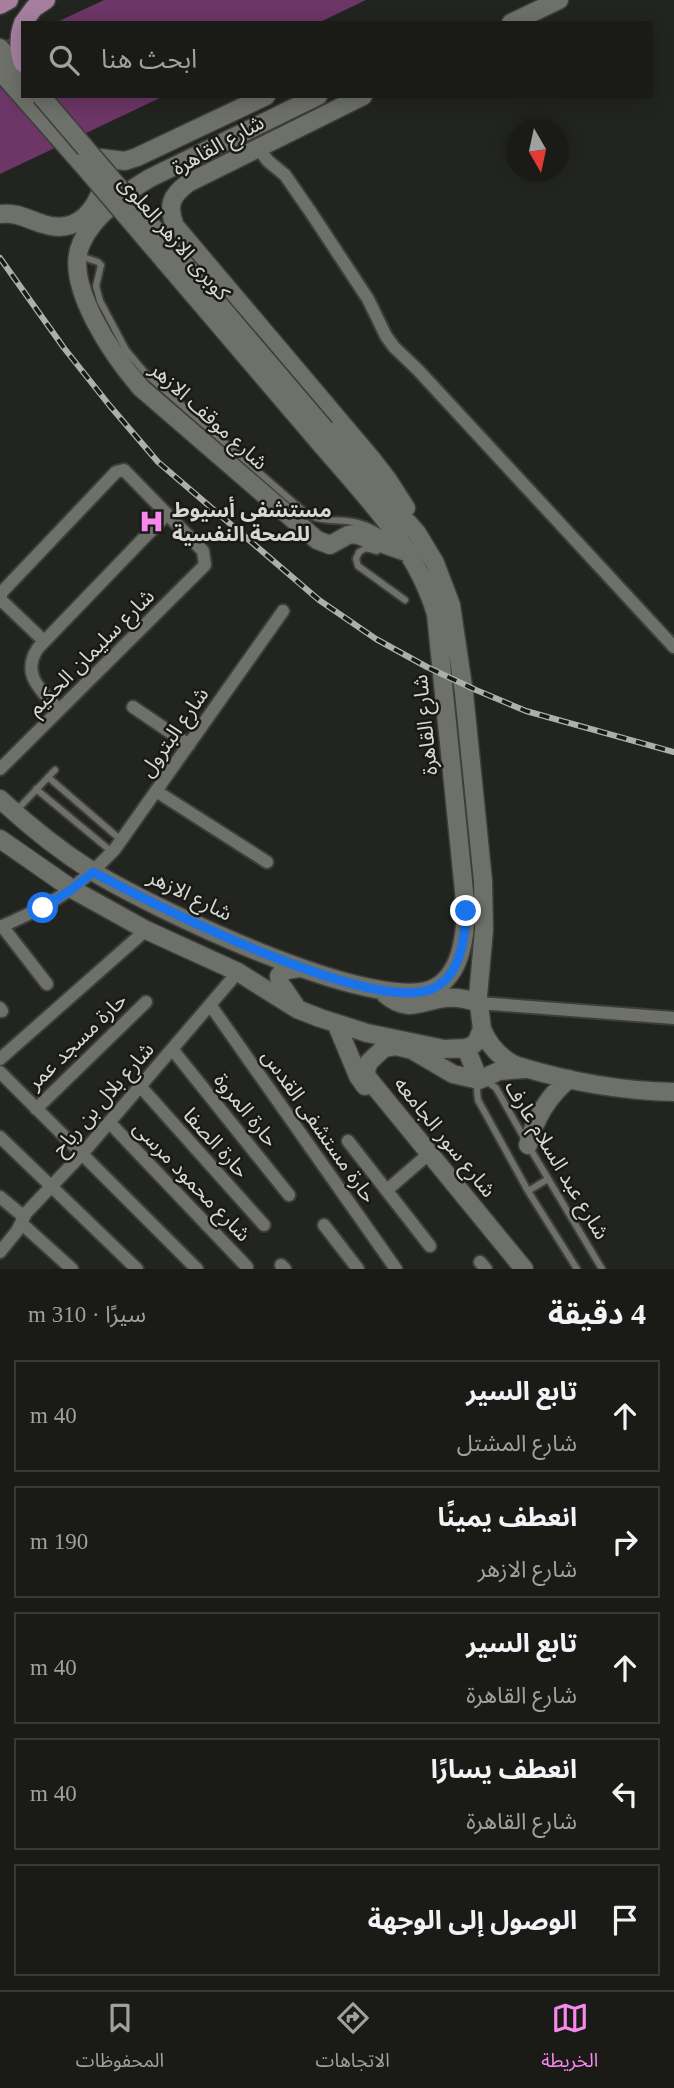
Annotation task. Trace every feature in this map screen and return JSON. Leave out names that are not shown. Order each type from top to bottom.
[{"type":"main road","points":[[0,5],[9,0]]},
{"type":"main road","points":[[24,21],[34,8],[46,0]]},
{"type":"main road","points":[[515,21],[559,0]]},
{"type":"main road","points":[[21,29],[21,54]]},
{"type":"main road","points":[[0,48],[21,73]]},
{"type":"main road","name":"كوبرى الازهر العلوى","points":[[0,71],[21,95]]},
{"type":"main road","name":"كوبرى الازهر العلوى","points":[[23,98],[319,432]]},
{"type":"main road","name":"كوبرى الازهر العلوى","points":[[43,98],[319,432]]},
{"type":"main road","points":[[92,158],[125,161],[137,157],[262,98]]},
{"type":"main road","name":"شارع موقف الازهر","points":[[314,98],[133,188],[107,210],[85,235],[79,247],[77,265],[80,281],[88,305],[118,359],[142,379],[156,403],[248,471],[321,542],[335,543],[355,534],[409,553]]},
{"type":"main road","name":"شارع القاهرة","points":[[359,98],[188,183],[177,191],[170,214],[174,226],[388,480],[401,499],[444,584],[458,643],[483,881],[484,930],[479,1003]]},
{"type":"main road","points":[[0,214],[19,214],[52,227],[62,227],[79,222],[89,214],[102,189]]},
{"type":"main road","name":"شارع القاهرة","points":[[319,432],[417,533]]},
{"type":"main road","name":"شارع القاهرة","points":[[319,432],[409,553],[428,590],[436,614],[464,889],[464,942],[454,967],[436,987],[415,993],[383,991]]},
{"type":"main road","name":"شارع الازهر","points":[[0,799],[45,838],[93,872],[159,907],[300,968],[383,991]]},
{"type":"main road","points":[[0,839],[72,889],[146,930],[239,972],[297,1009],[367,1033],[444,1049],[474,1045],[482,1030]]},
{"type":"main road","points":[[233,941],[248,963],[246,969],[239,972]]},
{"type":"main road","points":[[297,1009],[280,983],[279,976],[283,971],[300,968]]},
{"type":"main road","points":[[383,991],[406,1005],[419,1005],[447,998],[479,1003],[482,1030],[499,1055],[515,1065],[569,1079],[621,1088],[674,1092]]},
{"type":"main road","name":"شارع سور الجامعه","points":[[336,1023],[358,1076],[515,1269]]},
{"type":"main road","name":"شارع سور الجامعه","points":[[479,1080],[453,1074],[412,1050],[396,1046],[384,1048],[369,1062],[366,1070],[367,1077],[524,1269]]},
{"type":"main road","points":[[466,1048],[479,1080],[499,1072],[528,1069]]},
{"type":"main road","points":[[528,1145],[540,1112],[553,1094],[569,1079]]},
{"type":"street","points":[[258,148],[268,161],[285,175],[312,214],[368,299],[394,347],[674,647]]},
{"type":"street","points":[[44,641],[1,600],[0,595],[118,470],[124,470],[167,514],[32,656],[32,674],[37,685],[59,710]]},
{"type":"street","name":"شارع سليمان الحكيم","points":[[0,769],[203,568],[206,560],[203,551],[167,514]]},
{"type":"street","name":"شارع البترول","points":[[1,926],[43,908],[72,889],[112,852],[283,611]]},
{"type":"street","points":[[132,707],[189,744]]},
{"type":"street","points":[[156,791],[267,862]]},
{"type":"street","points":[[1,926],[47,984]]},
{"type":"street","points":[[0,1059],[146,930]]},
{"type":"street","name":"شارع بلال بن رباح","points":[[0,1252],[17,1231],[22,1219],[82,1154],[239,972]]},
{"type":"street","name":"حارة مسجد عمر","points":[[36,1109],[146,1002]]},
{"type":"street","points":[[479,1003],[674,1018]]},
{"type":"street","name":"حارة مستشفى القدس","points":[[211,1006],[396,1269]]},
{"type":"street","name":"حارة المروة","points":[[172,1049],[289,1195]]},
{"type":"street","points":[[0,1072],[197,1269]]},
{"type":"street","name":"حارة الصفا","points":[[140,1086],[264,1225]]},
{"type":"street","name":"شارع محمود مرسى","points":[[109,1122],[247,1267]]},
{"type":"street","points":[[0,1137],[137,1269]]},
{"type":"street","points":[[348,1141],[430,1246]]},
{"type":"street","points":[[387,1190],[424,1158]]},
{"type":"street","points":[[0,1196],[72,1269]]},
{"type":"street","points":[[324,1225],[358,1269]]},
{"type":"lane","points":[[405,600],[360,569],[356,559],[359,552],[366,548],[409,553]]},
{"type":"lane","points":[[14,812],[55,770]]},
{"type":"lane","points":[[48,777],[121,840]]},
{"type":"lane","points":[[36,789],[112,852]]},
{"type":"lane","name":"شارع عبد السلام عارف","points":[[577,1269],[528,1191],[478,1100],[479,1080],[496,1088],[602,1269]]},
{"type":"lane","points":[[528,1191],[548,1179]]},
{"type":"shaded area","points":[[104,0],[366,0],[322,21],[59,21]]},
{"type":"shaded area","points":[[21,35],[21,98],[160,98],[0,174],[0,42]]},
{"type":"railway","points":[[0,258],[64,348],[158,462],[319,600],[376,639],[476,690],[526,711],[674,752]]},
{"type":"place","name":"مستشفى أسيوط للصحة النفسية","points":[[152,522]]},
{"type":"route","points":[[43,908],[93,872],[193,923],[300,968],[383,991],[400,993],[427,991],[444,980],[454,967],[464,942],[466,911]]}]
